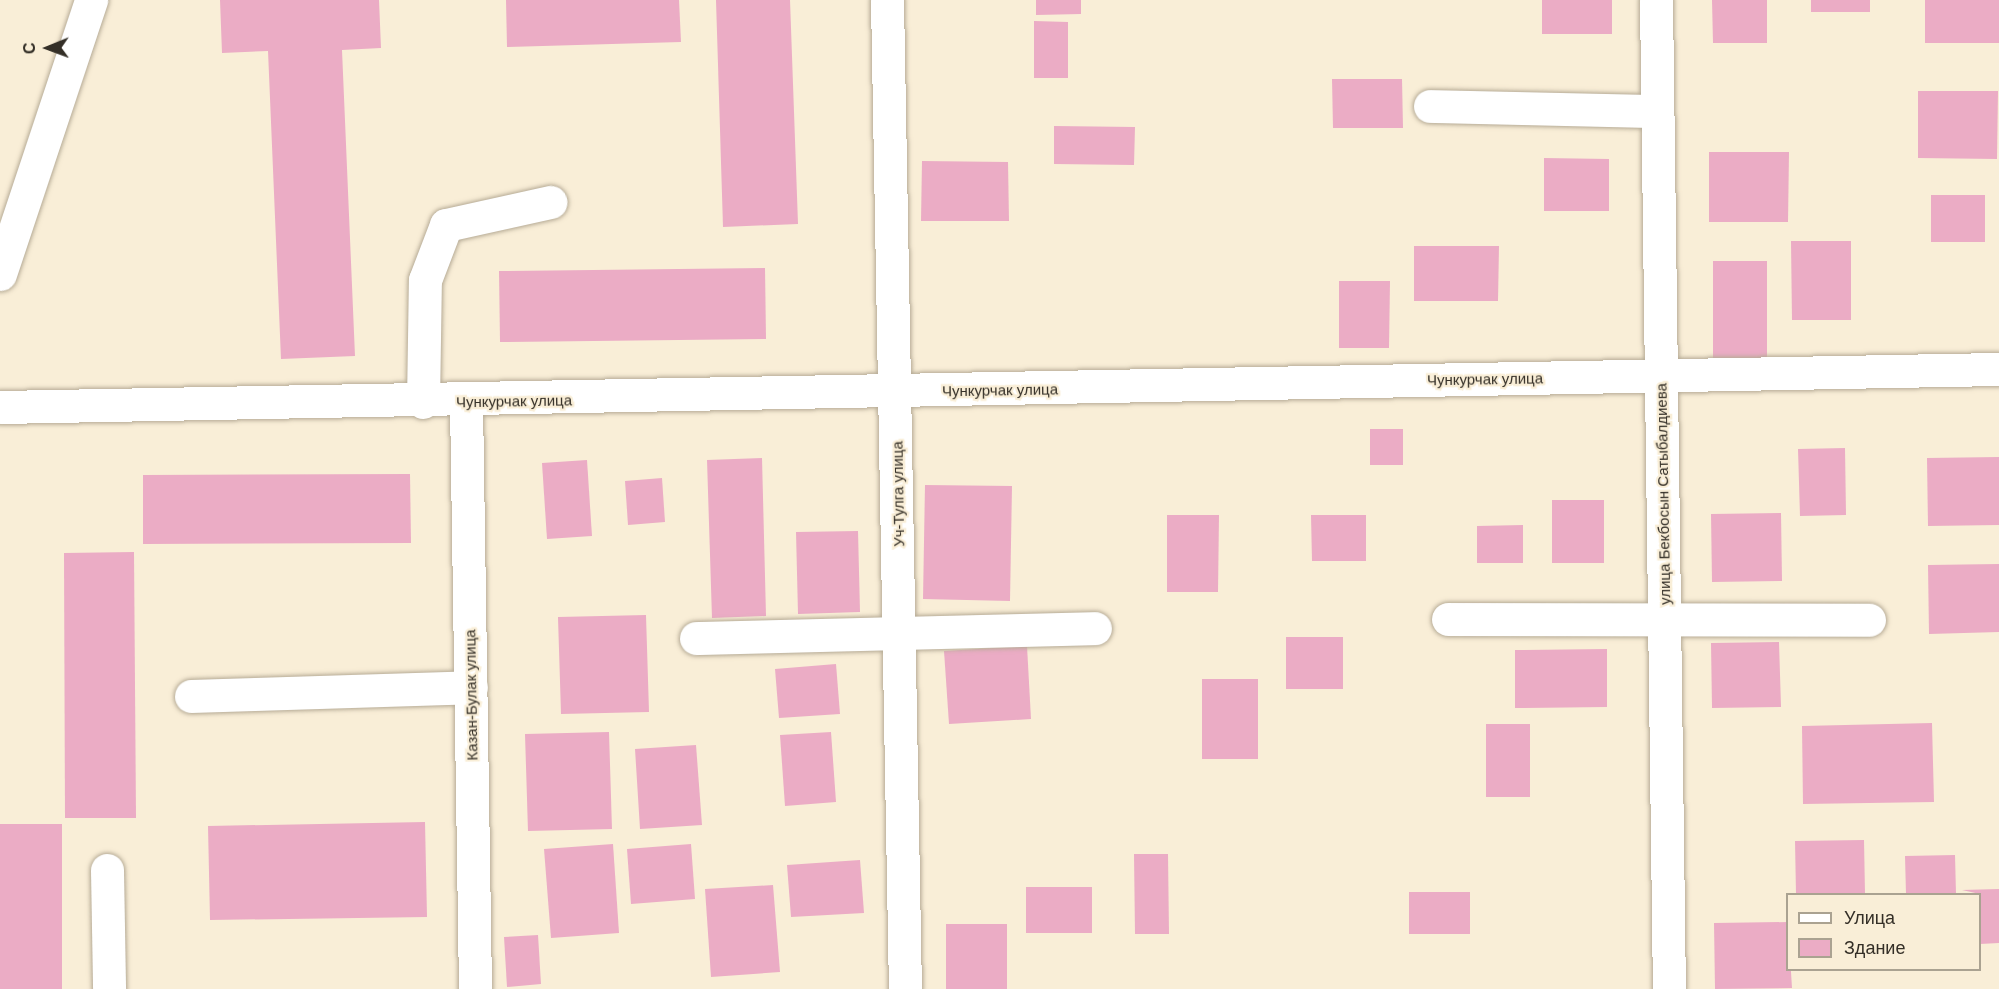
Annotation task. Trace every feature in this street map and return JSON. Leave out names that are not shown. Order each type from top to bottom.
[{"type":"street","points":[[0,274],[91,0]]},
{"type":"street","name":"Уч-Тулга улица","points":[[886,0],[897,392],[905,989]]},
{"type":"street","name":"улица Бекбосын Сатыбалдиева","points":[[1656,0],[1669,989]]},
{"type":"street","points":[[1430,106],[1656,111]]},
{"type":"street","points":[[423,402],[425,280],[446,225],[551,202]]},
{"type":"street","name":"Чункурчак улица","points":[[0,407],[466,402],[1999,369]]},
{"type":"street","name":"Казан-Булак улица","points":[[466,402],[476,989]]},
{"type":"street","points":[[1448,619],[1665,622],[1869,620]]},
{"type":"street","points":[[696,638],[900,630],[1095,628]]},
{"type":"street","points":[[191,696],[471,687]]},
{"type":"street","points":[[107,870],[109,989]]},
{"type":"building","points":[[220,0],[379,0],[381,48],[342,50],[355,356],[281,359],[268,51],[222,53]]},
{"type":"building","points":[[506,0],[679,0],[681,42],[507,47]]},
{"type":"building","points":[[716,0],[790,0],[798,224],[723,227]]},
{"type":"building","points":[[1036,0],[1081,0],[1081,14],[1036,15]]},
{"type":"building","points":[[1542,0],[1612,0],[1612,34],[1542,34]]},
{"type":"building","points":[[1712,0],[1767,0],[1767,43],[1713,43]]},
{"type":"building","points":[[1811,0],[1870,0],[1870,12],[1811,12]]},
{"type":"building","points":[[1925,0],[1999,0],[1999,43],[1925,43]]},
{"type":"building","points":[[1034,21],[1068,22],[1068,78],[1034,78]]},
{"type":"building","points":[[1332,79],[1402,79],[1403,128],[1333,128]]},
{"type":"building","points":[[1918,91],[1998,91],[1997,159],[1918,158]]},
{"type":"building","points":[[1054,126],[1135,127],[1134,165],[1054,164]]},
{"type":"building","points":[[1709,152],[1789,152],[1788,222],[1709,222]]},
{"type":"building","points":[[1544,158],[1609,159],[1609,211],[1544,211]]},
{"type":"building","points":[[922,161],[1008,162],[1009,221],[921,221]]},
{"type":"building","points":[[1931,195],[1985,195],[1985,242],[1931,242]]},
{"type":"building","points":[[1791,241],[1851,241],[1851,320],[1792,320]]},
{"type":"building","points":[[1414,246],[1499,246],[1498,301],[1414,301]]},
{"type":"building","points":[[1713,261],[1767,261],[1767,359],[1713,359]]},
{"type":"building","points":[[765,268],[766,339],[500,342],[499,271]]},
{"type":"building","points":[[1339,281],[1390,281],[1389,348],[1339,348]]},
{"type":"building","points":[[1370,429],[1403,429],[1403,465],[1370,465]]},
{"type":"building","points":[[1845,448],[1846,515],[1800,516],[1798,449]]},
{"type":"building","points":[[1999,457],[1999,525],[1928,526],[1927,458]]},
{"type":"building","points":[[762,458],[766,616],[712,618],[707,460]]},
{"type":"building","points":[[587,460],[592,536],[547,539],[542,463]]},
{"type":"building","points":[[410,474],[411,543],[143,544],[143,475]]},
{"type":"building","points":[[662,478],[665,522],[628,525],[625,481]]},
{"type":"building","points":[[925,485],[1012,486],[1010,601],[923,599]]},
{"type":"building","points":[[1552,500],[1604,500],[1604,563],[1552,563]]},
{"type":"building","points":[[1781,513],[1782,581],[1712,582],[1711,514]]},
{"type":"building","points":[[1167,515],[1219,515],[1218,592],[1167,592]]},
{"type":"building","points":[[1311,515],[1366,515],[1366,561],[1312,561]]},
{"type":"building","points":[[1523,525],[1523,563],[1477,563],[1477,526]]},
{"type":"building","points":[[858,531],[860,612],[798,614],[796,532]]},
{"type":"building","points":[[134,552],[136,818],[65,818],[64,553]]},
{"type":"building","points":[[1999,564],[1999,632],[1929,634],[1928,565]]},
{"type":"building","points":[[646,615],[649,712],[561,714],[558,617]]},
{"type":"building","points":[[1286,637],[1343,637],[1343,689],[1286,689]]},
{"type":"building","points":[[1779,642],[1781,707],[1712,708],[1711,643]]},
{"type":"building","points":[[1027,646],[1031,719],[949,724],[944,651]]},
{"type":"building","points":[[1607,649],[1607,707],[1515,708],[1515,650]]},
{"type":"building","points":[[836,664],[840,714],[779,718],[775,669]]},
{"type":"building","points":[[1202,679],[1258,679],[1258,759],[1202,759]]},
{"type":"building","points":[[1932,723],[1934,802],[1803,804],[1802,726]]},
{"type":"building","points":[[1486,724],[1530,724],[1530,797],[1486,797]]},
{"type":"building","points":[[609,732],[612,829],[528,831],[525,734]]},
{"type":"building","points":[[831,732],[836,802],[785,806],[780,735]]},
{"type":"building","points":[[696,745],[702,825],[640,829],[635,749]]},
{"type":"building","points":[[425,822],[427,917],[210,920],[208,826]]},
{"type":"building","points":[[0,824],[62,824],[62,989],[0,989]]},
{"type":"building","points":[[1864,840],[1865,893],[1796,893],[1795,841]]},
{"type":"building","points":[[613,844],[619,933],[551,938],[544,849]]},
{"type":"building","points":[[691,844],[695,899],[631,904],[627,849]]},
{"type":"building","points":[[1134,854],[1168,854],[1169,934],[1135,934]]},
{"type":"building","points":[[1955,855],[1956,893],[1906,893],[1905,856]]},
{"type":"building","points":[[860,860],[864,913],[791,917],[787,865]]},
{"type":"building","points":[[773,885],[780,972],[711,977],[705,889]]},
{"type":"building","points":[[1026,887],[1092,887],[1092,933],[1026,933]]},
{"type":"building","points":[[1999,889],[1999,943],[1981,944],[1981,893],[1962,890]]},
{"type":"building","points":[[1409,892],[1470,892],[1470,934],[1409,934]]},
{"type":"building","points":[[1786,922],[1786,971],[1791,971],[1792,988],[1715,989],[1714,923]]},
{"type":"building","points":[[946,924],[1007,924],[1007,989],[946,989]]},
{"type":"building","points":[[538,935],[541,984],[507,987],[504,937]]}]
